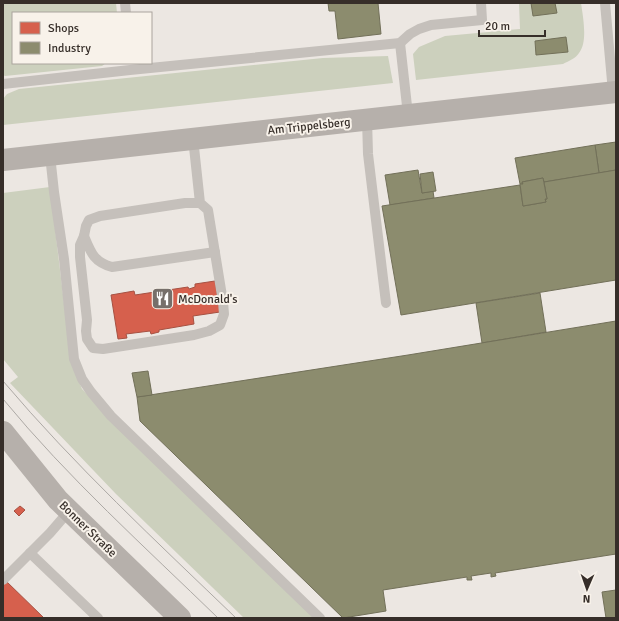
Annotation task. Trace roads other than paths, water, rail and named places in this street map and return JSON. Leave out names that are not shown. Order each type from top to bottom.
[{"type":"street","name":"Am Trippelsberg","points":[[3,160],[615,92]]},
{"type":"street","name":"Bonner Straße","points":[[3,432],[58,500],[180,618]]},
{"type":"lane","points":[[3,84],[130,66],[400,43],[410,34],[431,25],[482,20],[481,3]]},
{"type":"lane","points":[[605,3],[615,92]]},
{"type":"lane","points":[[400,43],[408,115]]},
{"type":"lane","points":[[367,119],[368,154],[386,303]]},
{"type":"lane","points":[[193,138],[200,202],[208,210],[224,314],[220,325],[194,336],[103,349],[93,348],[87,339],[87,320],[80,257],[80,245],[89,220],[100,216],[200,202]]},
{"type":"lane","points":[[50,155],[64,259],[74,359],[82,379],[111,416],[320,618]]},
{"type":"lane","points":[[84,236],[90,251],[98,261],[104,265],[112,267],[215,252]]},
{"type":"lane","points":[[3,580],[69,511]]},
{"type":"lane","points":[[30,553],[98,618]]},
{"type":"tram line","points":[[3,381],[87,473],[236,618]]},
{"type":"tram line","points":[[3,399],[80,484],[218,618]]},
{"type":"place","name":"McDonald's","points":[[163,299]]}]
